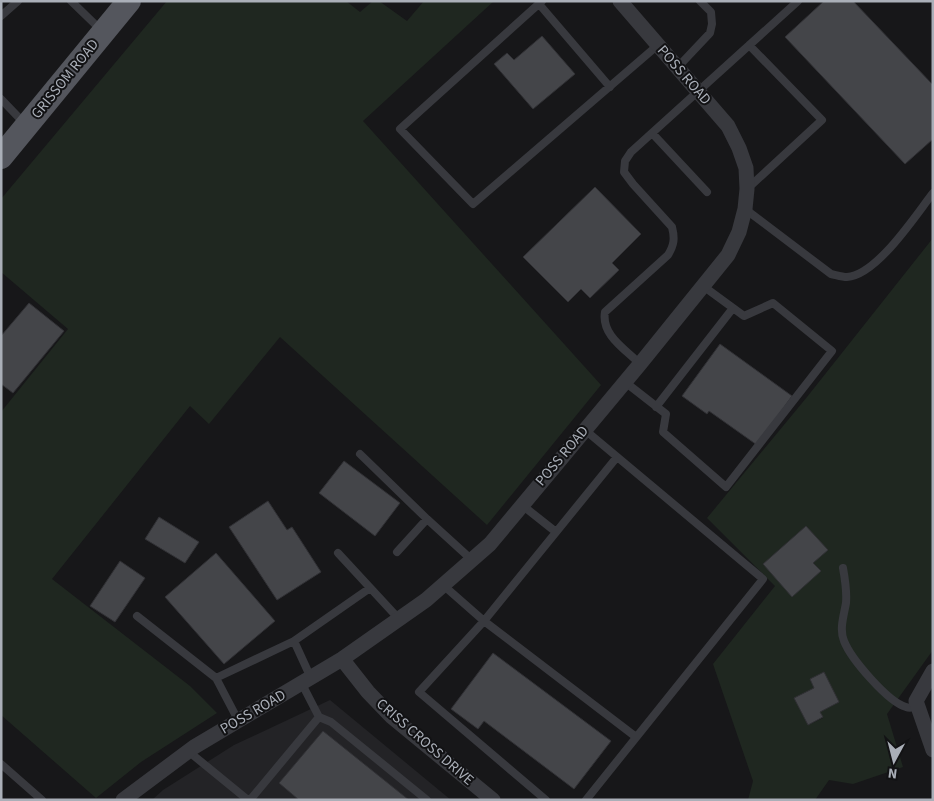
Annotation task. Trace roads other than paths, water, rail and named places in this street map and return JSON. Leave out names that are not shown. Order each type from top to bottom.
[{"type":"main road","name":"GRISSOM ROAD","points":[[1,157],[129,1]]},
{"type":"street","name":"POSS ROAD","points":[[123,800],[188,750],[342,659],[426,600],[490,544],[728,255],[739,232],[746,208],[746,168],[739,148],[728,126],[677,68],[625,3]]},
{"type":"street","name":"CRISS CROSS DRIVE","points":[[342,659],[368,692],[392,717],[493,800]]},
{"type":"street","points":[[933,671],[916,701],[933,750]]},
{"type":"lane","points":[[1,16],[18,1]]},
{"type":"lane","points":[[71,1],[104,32]]},
{"type":"lane","points":[[677,68],[710,33],[712,24],[711,12],[700,1]]},
{"type":"lane","points":[[640,364],[608,333],[603,320],[605,312],[668,255],[673,247],[674,237],[672,227],[624,172],[625,161],[631,152],[798,1]]},
{"type":"lane","points":[[610,87],[541,3],[400,129],[473,204],[610,87],[658,45]]},
{"type":"lane","points":[[747,189],[822,120],[749,45]]},
{"type":"lane","points":[[1,99],[26,126]]},
{"type":"lane","points":[[652,133],[706,192]]},
{"type":"lane","points":[[746,208],[831,274],[847,277],[865,270],[882,258],[933,193]]},
{"type":"lane","points":[[624,382],[666,414],[663,432],[726,487],[832,351],[773,302],[744,316],[704,286]]},
{"type":"lane","points":[[656,407],[733,308]]},
{"type":"lane","points":[[585,430],[763,578],[586,800]]},
{"type":"lane","points":[[360,454],[472,560]]},
{"type":"lane","points":[[546,800],[419,692],[484,621],[617,457]]},
{"type":"lane","points":[[522,505],[556,532]]},
{"type":"lane","points":[[397,552],[427,519]]},
{"type":"lane","points":[[338,553],[399,619]]},
{"type":"lane","points":[[843,568],[846,602],[842,626],[843,640],[861,667],[880,689],[905,707],[918,706]]},
{"type":"lane","points":[[444,585],[484,621],[636,737]]},
{"type":"lane","points":[[216,678],[294,641],[370,588]]},
{"type":"lane","points":[[137,616],[216,678],[238,720]]},
{"type":"lane","points":[[294,641],[319,717],[331,722],[427,800]]},
{"type":"lane","points":[[188,750],[249,800],[319,717]]},
{"type":"lane","points":[[2,765],[42,800]]}]
